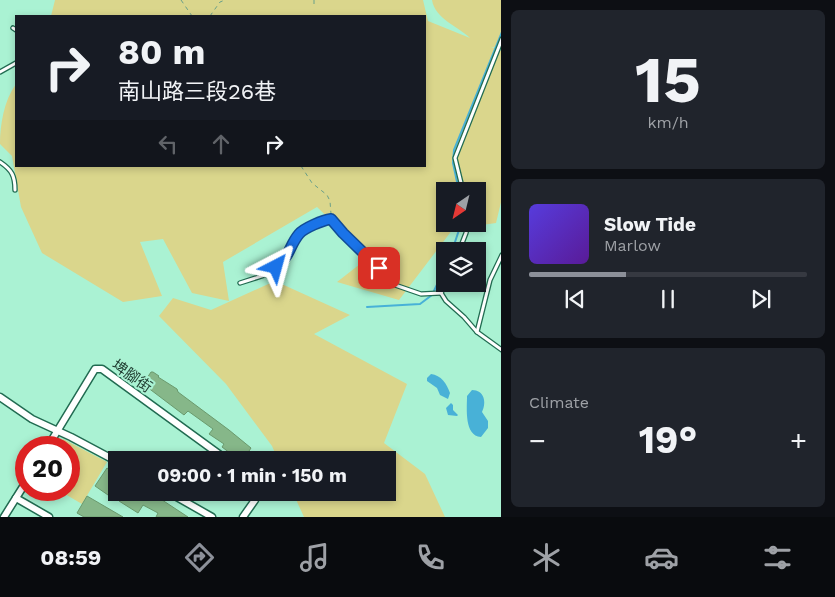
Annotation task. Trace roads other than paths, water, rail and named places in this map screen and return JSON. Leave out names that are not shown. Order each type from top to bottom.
[{"type":"street","name":"埤腳街","points":[[54,436],[95,369],[102,369],[216,451]]},
{"type":"street","points":[[0,397],[32,419],[108,457]]},
{"type":"street","points":[[4,517],[15,500]]},
{"type":"street","points":[[21,501],[49,517]]},
{"type":"street","points":[[184,501],[212,517]]},
{"type":"street","points":[[243,517],[255,501]]},
{"type":"lane","points":[[460,182],[455,158],[501,39]]},
{"type":"lane","points":[[0,72],[15,64]]},
{"type":"lane","points":[[0,162],[10,168],[15,178],[15,190]]},
{"type":"lane","points":[[240,283],[268,274],[285,260],[299,233],[324,220],[331,219],[395,285],[421,294],[441,293],[446,301],[477,332],[501,350]]},
{"type":"lane","points":[[477,332],[490,280],[501,255]]},
{"type":"water","points":[[431,374],[438,376],[445,383],[450,393],[448,399],[440,395],[437,388],[427,381]]},
{"type":"water","points":[[472,390],[482,394],[484,404],[482,412],[488,421],[488,428],[481,437],[472,432],[469,427],[467,396]]},
{"type":"water","points":[[451,403],[457,416],[448,415],[446,408]]},
{"type":"waterway","points":[[457,182],[453,163],[454,150],[501,34]]},
{"type":"waterway","points":[[455,242],[458,232]]},
{"type":"waterway","points":[[367,307],[420,304],[432,295],[436,287]]}]
